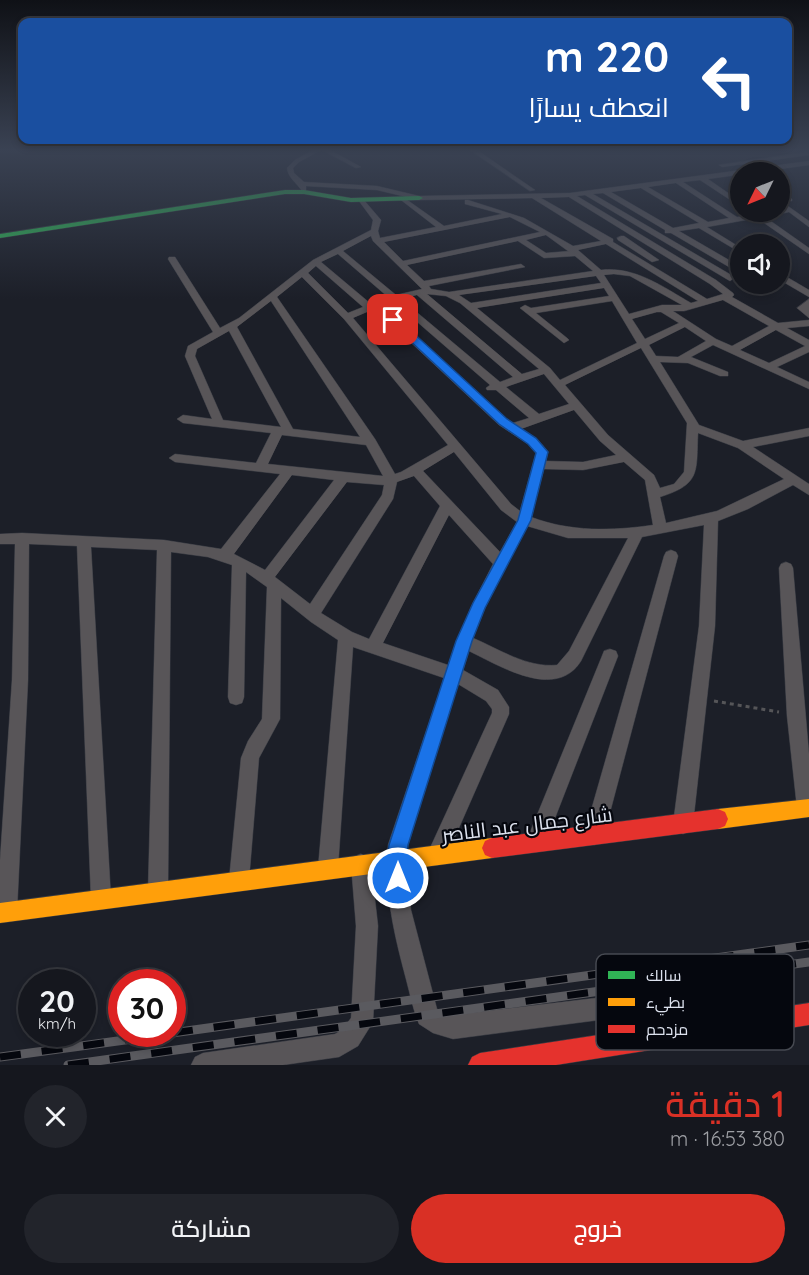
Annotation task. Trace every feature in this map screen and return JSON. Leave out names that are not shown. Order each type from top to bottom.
[{"type":"main road","points":[[0,228],[179,200]]},
{"type":"main road","points":[[0,237],[227,200]]},
{"type":"main road","points":[[346,200],[373,200]]},
{"type":"main road","name":"شارع جمال عبد الناصر","points":[[3,912],[328,868],[362,873],[397,869],[437,855],[808,808]]},
{"type":"main road","points":[[794,1017],[809,1014]]},
{"type":"main road","points":[[480,1065],[596,1047]]},
{"type":"street","points":[[406,200],[442,228]]},
{"type":"street","points":[[450,200],[483,206],[511,215],[547,233],[574,251],[598,272],[625,318],[692,418],[694,427],[690,443],[690,473],[678,487],[654,494]]},
{"type":"street","points":[[543,200],[607,242],[706,302]]},
{"type":"street","points":[[578,200],[730,293],[721,298],[690,306],[662,308],[625,318]]},
{"type":"street","points":[[597,200],[730,278]]},
{"type":"street","points":[[620,200],[730,264]]},
{"type":"street","points":[[637,200],[697,236]]},
{"type":"street","points":[[664,200],[730,243]]},
{"type":"street","points":[[679,200],[716,222]]},
{"type":"street","points":[[706,200],[730,216]]},
{"type":"street","points":[[363,201],[377,220],[374,231],[381,245],[421,286],[520,378]]},
{"type":"street","points":[[790,210],[809,225]]},
{"type":"street","points":[[381,245],[442,228],[511,215]]},
{"type":"street","points":[[656,234],[730,220]]},
{"type":"street","points":[[771,222],[809,252]]},
{"type":"street","points":[[219,423],[190,356],[192,348],[232,327],[316,262],[374,231]]},
{"type":"street","points":[[400,264],[547,233]]},
{"type":"street","points":[[381,245],[458,234]]},
{"type":"street","points":[[520,239],[544,256],[574,251],[636,235]]},
{"type":"street","points":[[621,238],[721,298],[776,326],[807,350],[770,367]]},
{"type":"street","points":[[338,250],[536,418]]},
{"type":"street","points":[[172,259],[219,333]]},
{"type":"street","points":[[347,316],[397,298],[421,286],[510,260]]},
{"type":"street","points":[[316,262],[373,307],[512,428],[532,441],[542,452],[524,520],[464,641],[398,845],[397,869],[403,920],[427,1016],[441,1025],[453,1027],[596,1009]]},
{"type":"street","points":[[421,286],[521,267]]},
{"type":"street","points":[[450,294],[598,272],[621,271],[632,274],[690,306]]},
{"type":"street","points":[[302,272],[347,316],[506,507],[524,520],[554,529],[584,534],[660,528],[711,518],[740,507],[795,479]]},
{"type":"street","points":[[713,282],[730,278]]},
{"type":"street","points":[[790,282],[809,294]]},
{"type":"street","points":[[470,306],[606,285]]},
{"type":"street","points":[[421,286],[450,294],[470,306],[546,370],[604,438],[650,478],[654,484],[660,528]]},
{"type":"street","points":[[273,297],[371,442],[391,480],[388,496],[312,614]]},
{"type":"street","points":[[529,311],[614,298]]},
{"type":"street","points":[[514,299],[564,339]]},
{"type":"street","points":[[809,302],[802,308],[809,315]]},
{"type":"street","points":[[662,308],[712,341],[809,386]]},
{"type":"street","points":[[733,350],[776,326],[809,323]]},
{"type":"street","points":[[559,384],[684,324]]},
{"type":"street","points":[[232,327],[283,430]]},
{"type":"street","points":[[681,359],[712,341]]},
{"type":"street","points":[[652,359],[681,359],[724,374]]},
{"type":"street","points":[[474,395],[546,370]]},
{"type":"street","points":[[512,428],[576,405]]},
{"type":"street","points":[[183,419],[371,442]]},
{"type":"street","points":[[694,427],[742,446],[809,490]]},
{"type":"street","points":[[261,468],[283,430]]},
{"type":"street","points":[[742,446],[806,436]]},
{"type":"street","points":[[175,458],[343,478],[391,480],[416,471],[454,447]]},
{"type":"street","points":[[540,465],[583,466],[627,457]]},
{"type":"street","points":[[224,556],[289,471]]},
{"type":"street","points":[[416,471],[501,563]]},
{"type":"street","points":[[239,880],[251,749],[266,732],[271,719],[270,583],[343,478]]},
{"type":"street","points":[[373,647],[447,505]]},
{"type":"street","points":[[683,824],[707,626],[711,518]]},
{"type":"street","points":[[464,641],[531,670],[557,673],[566,668],[575,656],[638,531]]},
{"type":"street","points":[[3,912],[20,680],[22,538]]},
{"type":"street","points":[[0,539],[22,538],[164,545],[224,556],[270,583],[346,637],[453,674],[494,695],[501,707],[437,855]]},
{"type":"street","points":[[84,541],[101,899]]},
{"type":"street","points":[[158,891],[164,545]]},
{"type":"street","points":[[594,835],[671,556]]},
{"type":"street","points":[[236,697],[239,563]]},
{"type":"street","points":[[786,568],[796,716],[808,808]]},
{"type":"street","points":[[328,868],[346,637]]},
{"type":"street","points":[[536,842],[610,656]]},
{"type":"street","points":[[203,1065],[339,1045],[350,1038],[362,1023],[367,926],[362,873]]},
{"type":"path","points":[[700,698],[796,716]]},
{"type":"railway","points":[[744,954],[809,945]]},
{"type":"railway","points":[[794,964],[809,962]]},
{"type":"railway","points":[[186,1031],[596,974]]},
{"type":"railway","points":[[68,1065],[596,992]]},
{"type":"railway","points":[[0,1057],[108,1042]]},
{"type":"traffic: fast","points":[[0,236],[235,200]]},
{"type":"traffic: fast","points":[[349,200],[361,200]]},
{"type":"traffic: slow","points":[[718,819],[809,808]]},
{"type":"traffic: slow","points":[[0,913],[492,848]]},
{"type":"traffic: jam","points":[[492,848],[718,819]]},
{"type":"traffic: jam","points":[[794,1016],[809,1014]]},
{"type":"traffic: jam","points":[[480,1065],[596,1047]]},
{"type":"route","points":[[393,320],[503,422],[532,441],[542,452],[524,520],[478,607],[464,641],[398,845],[396,860],[398,878]]}]
